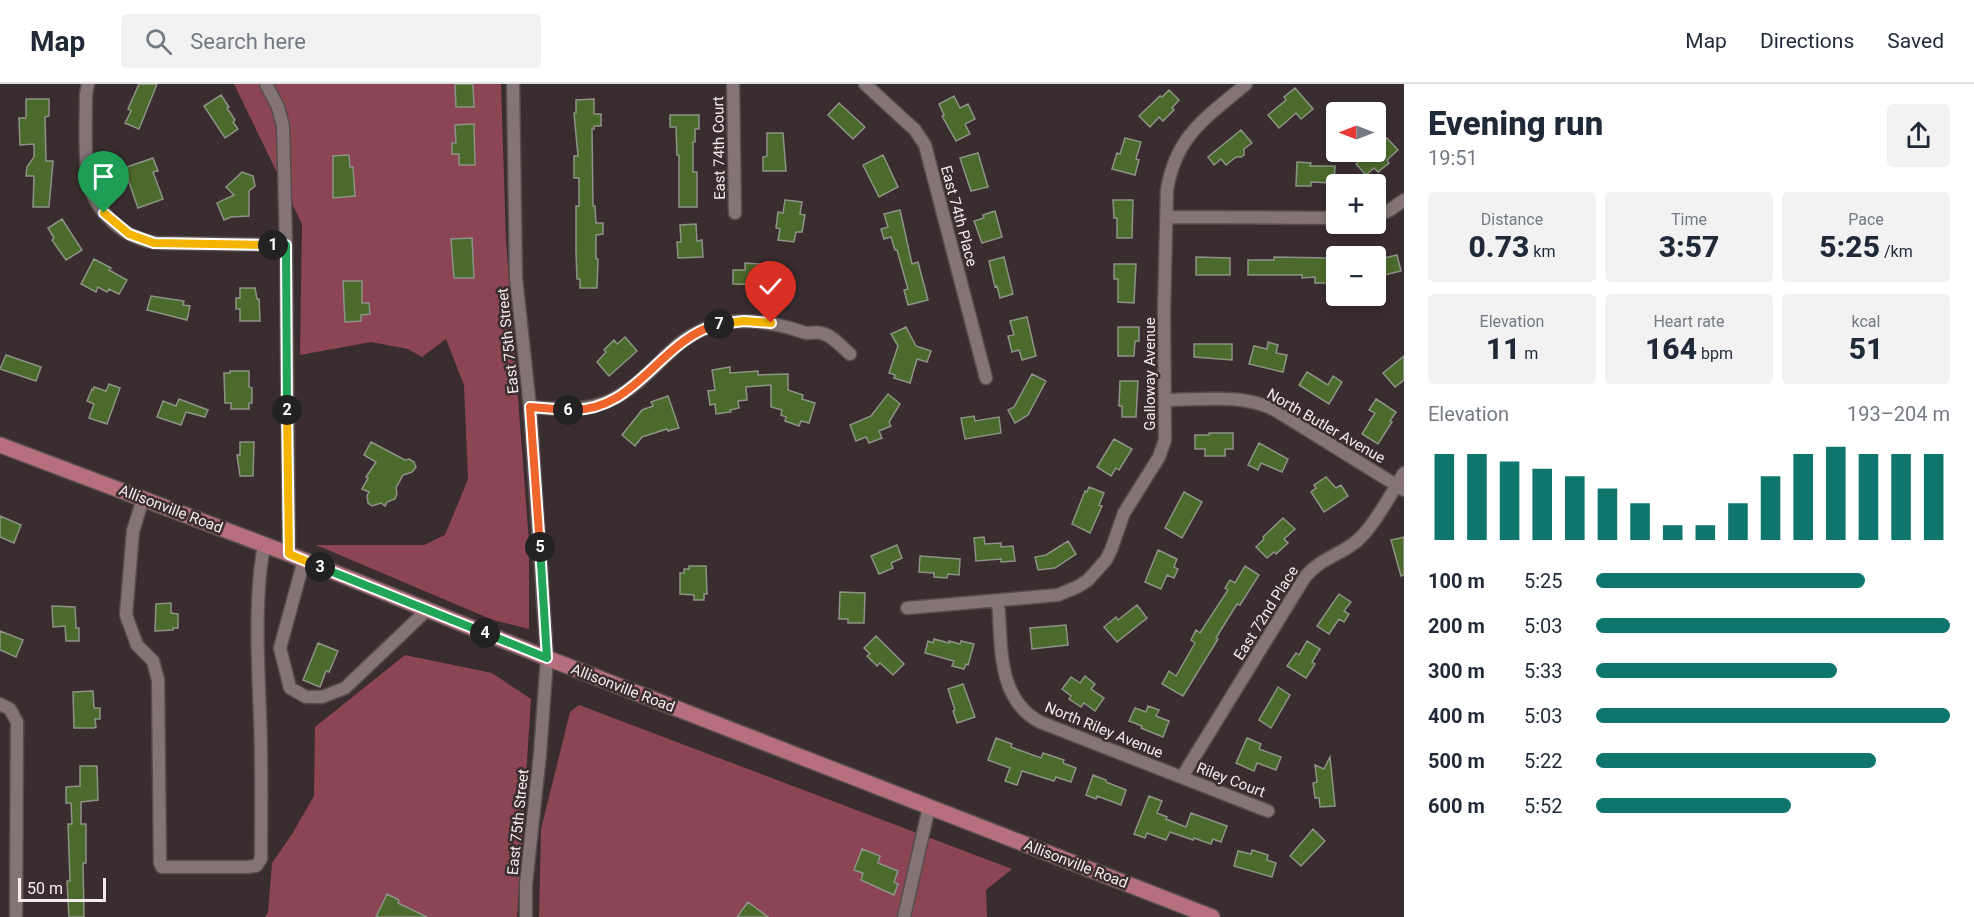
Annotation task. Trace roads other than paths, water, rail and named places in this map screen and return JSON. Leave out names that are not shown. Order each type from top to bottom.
[{"type":"main road","name":"Allisonville Road","points":[[0,445],[289,554],[547,658],[1212,917]]},
{"type":"street","points":[[88,84],[86,94],[87,177],[95,200],[112,222],[129,234],[158,243],[286,245]]},
{"type":"street","points":[[266,84],[278,107],[283,126],[289,554]]},
{"type":"street","name":"East 75th Street","points":[[513,84],[516,278],[530,407],[547,658],[540,754],[526,884],[526,917]]},
{"type":"street","name":"East 74th Court","points":[[733,84],[735,213]]},
{"type":"street","name":"East 74th Place","points":[[865,84],[915,130],[925,145],[986,378]]},
{"type":"street","name":"Galloway Avenue","points":[[907,608],[1058,595],[1079,586],[1100,568],[1111,550],[1124,513],[1160,457],[1165,440],[1164,311],[1167,190],[1170,174],[1183,143],[1198,126],[1246,84]]},
{"type":"street","points":[[1386,212],[1404,200]]},
{"type":"street","points":[[1166,217],[1326,218]]},
{"type":"street","points":[[530,407],[572,410],[602,404],[633,387],[682,341],[702,330],[732,322],[771,323],[807,333],[821,333],[836,341],[850,354]]},
{"type":"street","name":"North Butler Avenue","points":[[1165,400],[1239,399],[1261,403],[1400,487]]},
{"type":"street","name":"East 72nd Place","points":[[1182,777],[1309,573],[1319,563],[1364,535],[1400,487],[1404,473]]},
{"type":"street","points":[[143,499],[133,531],[126,615],[136,645],[153,660],[158,680],[159,853],[162,867],[247,867],[256,866],[261,859],[258,632],[259,575],[264,545]]},
{"type":"street","points":[[304,560],[280,648],[290,688],[306,697],[322,697],[345,688],[427,610]]},
{"type":"street","name":"North Riley Avenue","points":[[998,601],[1006,680],[1012,695],[1026,713],[1040,722],[1182,777]]},
{"type":"street","points":[[0,704],[12,712],[17,722],[16,917]]},
{"type":"street","name":"Riley Court","points":[[1182,777],[1268,811]]},
{"type":"street","points":[[904,917],[929,807]]}]
